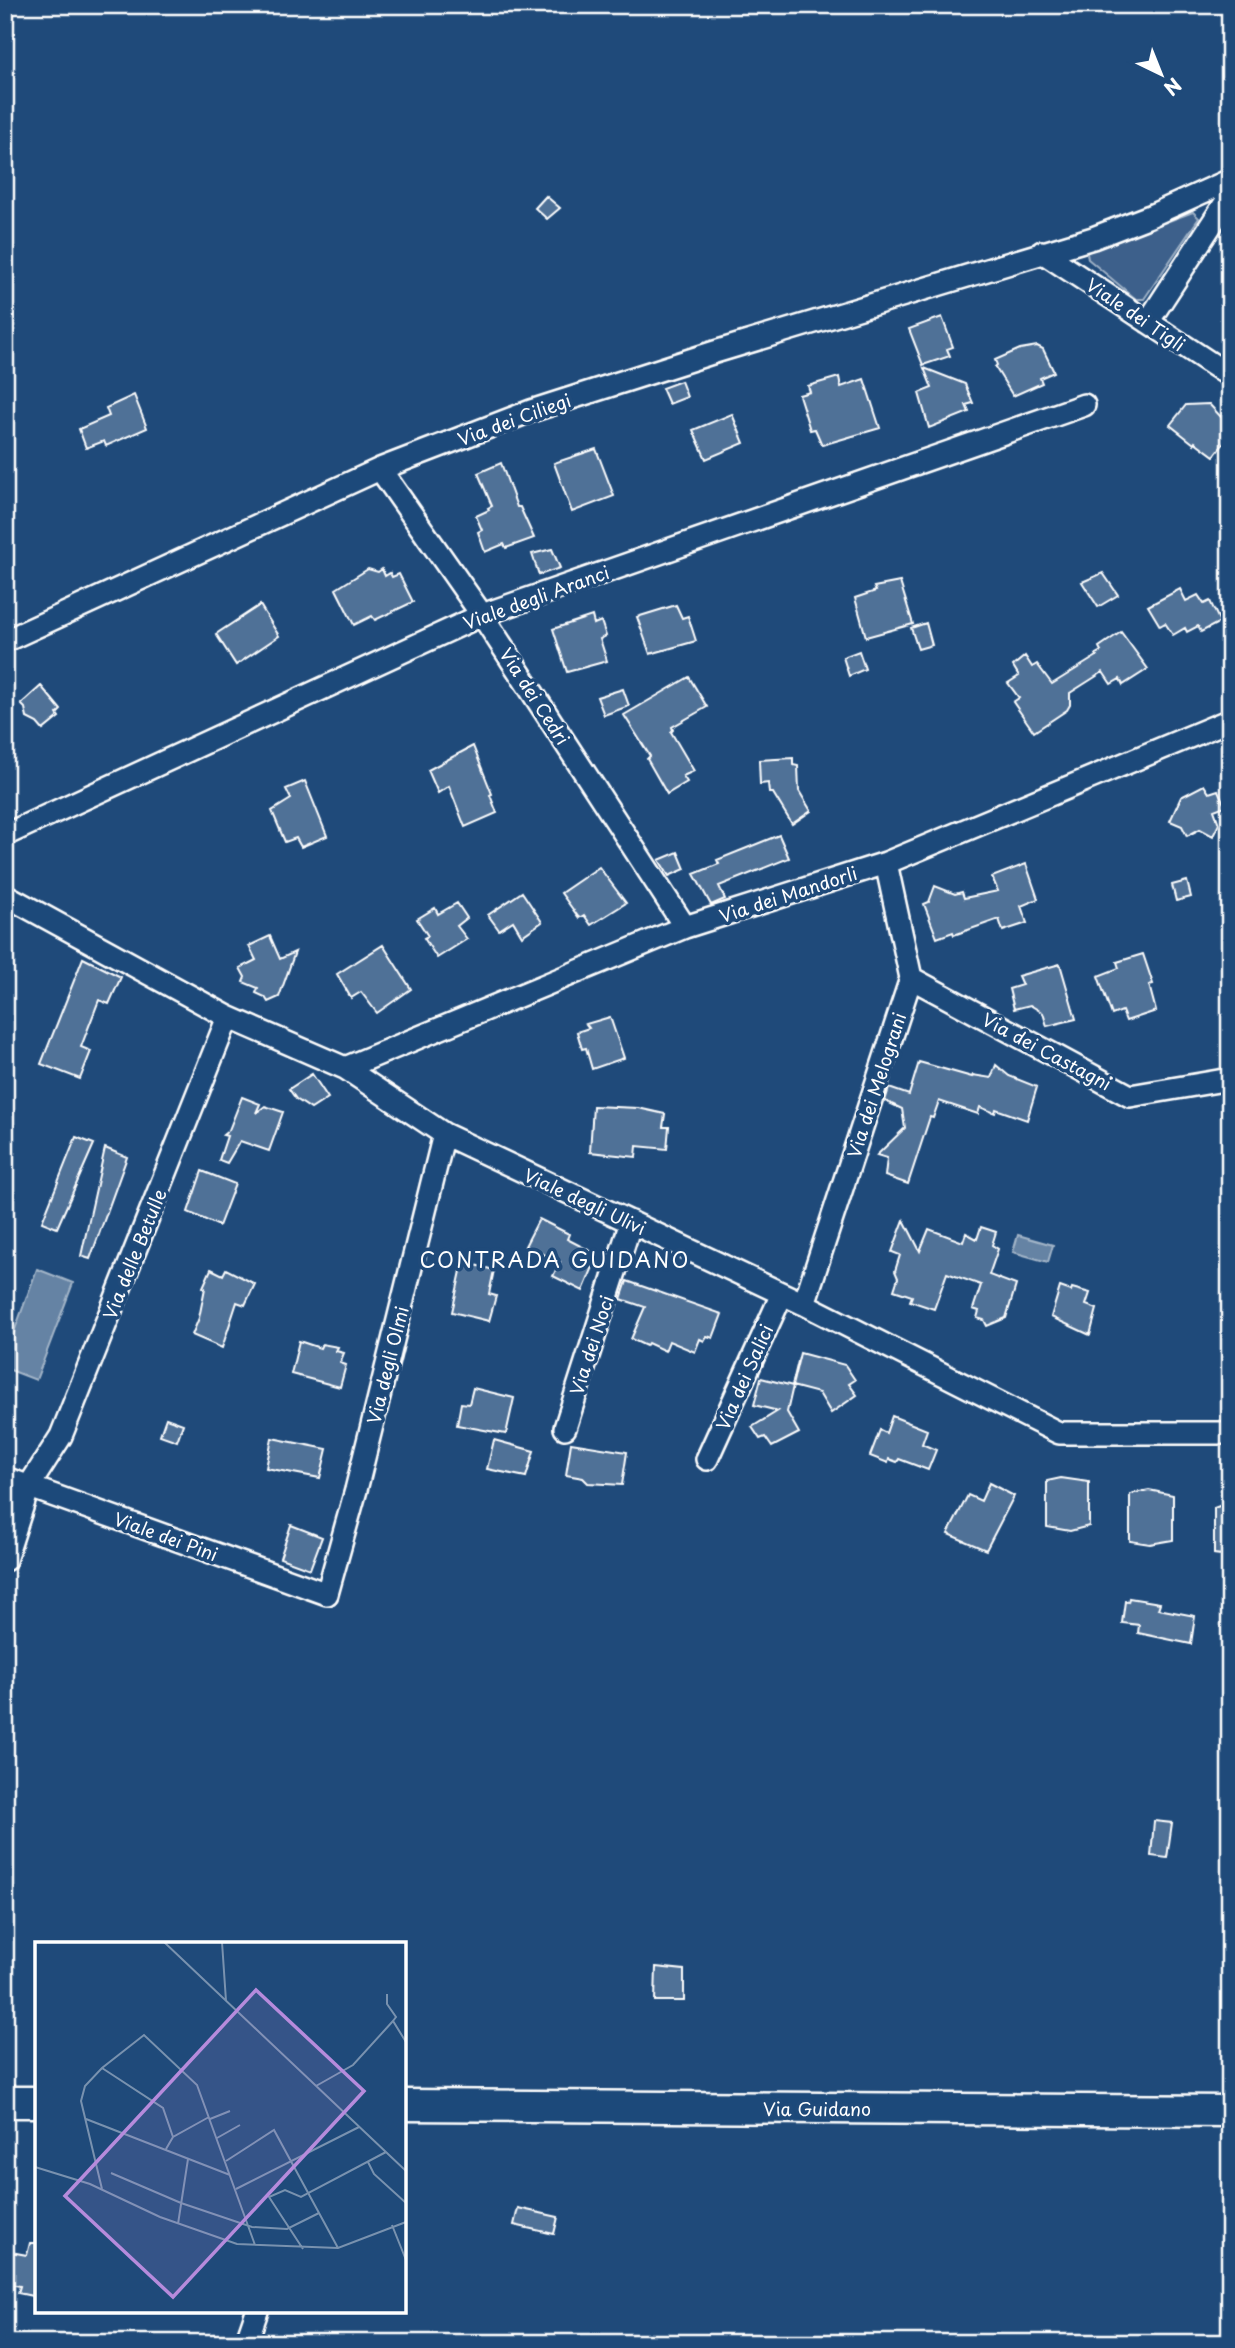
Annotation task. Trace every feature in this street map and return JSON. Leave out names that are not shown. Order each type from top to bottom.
[{"type":"main road","points":[[5,2102],[35,2102]]},
{"type":"main road","name":"Via Guidano","points":[[406,2105],[1230,2110]]},
{"type":"street","name":"Via dei Ciliegi","points":[[5,641],[380,469],[531,411],[715,352],[1093,238],[1230,180]]},
{"type":"street","points":[[1148,322],[1230,196]]},
{"type":"street","name":"Viale dei Tigli","points":[[1042,252],[1230,376]]},
{"type":"street","name":"Viale degli Aranci","points":[[5,835],[482,615],[1084,405]]},
{"type":"street","name":"Via dei Cedri","points":[[380,469],[482,615],[685,927]]},
{"type":"street","name":"Via dei Mandorli","points":[[345,1068],[685,927],[886,863],[1230,720]]},
{"type":"street","points":[[886,863],[911,978]]},
{"type":"street","name":"Viale degli Ulivi","points":[[5,895],[228,1017],[345,1068],[444,1134],[804,1304],[1059,1433],[1230,1433]]},
{"type":"street","name":"Via dei Castagni","points":[[911,978],[1130,1096],[1230,1079]]},
{"type":"street","name":"Via dei Melograni","points":[[804,1304],[911,978]]},
{"type":"street","name":"Via delle Betulle","points":[[5,1560],[29,1486],[61,1436],[228,1017]]},
{"type":"street","name":"Via degli Olmi","points":[[327,1594],[356,1490],[444,1134]]},
{"type":"street","name":"Via dei Noci","points":[[565,1428],[631,1222]]},
{"type":"street","name":"Via dei Salici","points":[[707,1459],[782,1294]]},
{"type":"street","name":"Viale dei Pini","points":[[5,1478],[327,1594]]},
{"type":"street","points":[[246,2343],[256,2313]]},
{"type":"shaded area","points":[[1193,212],[1199,218],[1144,299],[1136,299],[1088,259],[1087,253],[1091,250]]},
{"type":"shaded area","points":[[1018,1235],[1053,1245],[1048,1262],[1013,1252]]},
{"type":"shaded area","points":[[37,1269],[73,1283],[36,1380],[5,1368],[5,1357]]},
{"type":"building","points":[[546,196],[560,208],[547,219],[535,208]]},
{"type":"building","points":[[942,317],[953,347],[947,349],[950,356],[923,365],[909,329]]},
{"type":"building","points":[[1037,346],[1043,349],[1054,372],[1040,378],[1042,383],[1013,396],[995,367],[995,360],[1020,349]]},
{"type":"building","points":[[924,368],[965,384],[973,403],[966,405],[969,412],[929,428],[919,393],[932,388]]},
{"type":"building","points":[[839,377],[841,387],[864,379],[880,428],[822,445],[815,429],[810,430],[799,395],[810,392],[808,386]]},
{"type":"building","points":[[681,381],[687,397],[669,404],[662,388]]},
{"type":"building","points":[[134,395],[147,428],[106,446],[104,441],[86,448],[79,429],[109,416],[106,408]]},
{"type":"building","points":[[1209,404],[1221,417],[1230,405],[1230,435],[1214,456],[1170,425],[1186,405]]},
{"type":"building","points":[[732,414],[744,443],[706,459],[693,430]]},
{"type":"building","points":[[596,449],[614,496],[572,512],[554,463]]},
{"type":"building","points":[[501,463],[517,507],[520,507],[534,538],[506,548],[504,544],[485,552],[478,532],[482,530],[476,516],[492,506],[478,473]]},
{"type":"building","points":[[552,549],[560,568],[539,575],[532,554]]},
{"type":"building","points":[[368,569],[378,572],[382,569],[385,576],[390,573],[392,577],[399,574],[413,602],[375,620],[372,616],[354,625],[336,589]]},
{"type":"building","points":[[1103,573],[1118,595],[1098,607],[1082,582]]},
{"type":"building","points":[[900,582],[913,624],[866,637],[855,598],[876,591],[874,587]]},
{"type":"building","points":[[1180,589],[1186,601],[1198,595],[1204,604],[1210,601],[1220,622],[1201,632],[1198,626],[1187,632],[1185,628],[1173,635],[1165,623],[1160,626],[1148,606]]},
{"type":"building","points":[[260,605],[279,636],[236,665],[216,634]]},
{"type":"building","points":[[676,605],[682,618],[688,616],[696,641],[650,654],[637,617]]},
{"type":"building","points":[[592,616],[594,624],[601,621],[606,636],[600,639],[607,661],[567,672],[553,629]]},
{"type":"building","points":[[926,623],[932,645],[918,649],[911,628]]},
{"type":"building","points":[[1121,632],[1148,669],[1123,685],[1120,679],[1111,684],[1103,672],[1070,693],[1067,710],[1034,732],[1013,702],[1019,698],[1008,683],[1019,676],[1013,666],[1025,656],[1032,667],[1037,664],[1052,684],[1097,656],[1101,651],[1099,647]]},
{"type":"building","points":[[859,651],[865,669],[849,676],[843,657]]},
{"type":"building","points":[[689,677],[707,707],[672,727],[671,732],[694,771],[683,776],[687,782],[667,794],[647,759],[650,756],[624,715]]},
{"type":"building","points":[[41,686],[61,710],[57,714],[59,717],[43,730],[27,718],[25,708],[21,704]]},
{"type":"building","points":[[623,689],[629,706],[604,715],[597,697]]},
{"type":"building","points":[[473,746],[497,813],[465,827],[449,786],[438,793],[428,770]]},
{"type":"building","points":[[793,758],[793,765],[798,766],[799,791],[811,811],[792,824],[773,793],[769,793],[768,783],[760,784],[759,760]]},
{"type":"building","points":[[305,781],[327,836],[301,847],[296,838],[285,842],[272,811],[291,799],[286,789]]},
{"type":"building","points":[[1204,785],[1209,793],[1218,790],[1225,806],[1214,810],[1219,824],[1213,836],[1200,829],[1187,836],[1182,826],[1170,821],[1181,797]]},
{"type":"building","points":[[779,835],[789,858],[719,886],[725,899],[711,905],[694,874],[719,864],[717,860]]},
{"type":"building","points":[[678,852],[685,869],[669,876],[659,860]]},
{"type":"building","points":[[1026,864],[1038,899],[1021,906],[1027,923],[1003,931],[999,919],[954,935],[953,932],[937,938],[924,904],[929,902],[935,886],[955,894],[962,892],[964,898],[998,891],[992,877]]},
{"type":"building","points":[[599,867],[626,903],[591,925],[584,915],[579,918],[561,893]]},
{"type":"building","points":[[1187,881],[1191,897],[1176,901],[1172,885]]},
{"type":"building","points":[[522,892],[542,922],[522,936],[513,921],[499,930],[488,915]]},
{"type":"building","points":[[457,903],[467,918],[457,926],[467,939],[437,958],[424,938],[428,936],[417,919],[435,908],[438,914]]},
{"type":"building","points":[[270,936],[280,959],[295,952],[279,997],[268,1002],[265,997],[256,993],[258,988],[243,982],[245,977],[240,968],[256,960],[249,946]]},
{"type":"building","points":[[383,945],[411,989],[377,1013],[361,992],[351,998],[337,974]]},
{"type":"building","points":[[1143,954],[1153,984],[1149,985],[1156,1011],[1126,1021],[1122,1011],[1112,1015],[1098,976],[1119,968],[1117,962]]},
{"type":"building","points":[[83,958],[121,977],[109,1004],[99,1000],[81,1047],[91,1051],[80,1079],[41,1064]]},
{"type":"building","points":[[1060,964],[1076,1019],[1047,1026],[1043,1013],[1030,1005],[1014,1009],[1009,989],[1022,985],[1018,976]]},
{"type":"building","points":[[610,1017],[624,1058],[592,1069],[586,1048],[582,1049],[577,1032],[589,1028],[586,1024]]},
{"type":"building","points":[[919,1062],[972,1077],[991,1078],[996,1065],[1009,1076],[1037,1087],[1027,1120],[996,1109],[995,1113],[980,1107],[978,1114],[939,1101],[933,1118],[930,1117],[908,1184],[885,1176],[887,1158],[877,1155],[905,1128],[902,1109],[885,1101],[889,1088],[909,1095]]},
{"type":"building","points":[[312,1074],[328,1098],[311,1109],[296,1099],[289,1089]]},
{"type":"building","points":[[242,1097],[260,1104],[256,1113],[265,1106],[283,1112],[269,1151],[240,1141],[227,1163],[219,1160],[227,1136],[223,1135],[229,1130]]},
{"type":"building","points":[[593,1106],[638,1108],[665,1114],[663,1127],[669,1127],[667,1149],[637,1146],[636,1157],[590,1152]]},
{"type":"building","points":[[76,1137],[94,1144],[57,1228],[42,1222]]},
{"type":"building","points":[[105,1148],[127,1157],[90,1259],[81,1256]]},
{"type":"building","points":[[202,1171],[235,1184],[219,1226],[188,1212]]},
{"type":"building","points":[[539,1219],[569,1234],[567,1239],[598,1255],[583,1291],[553,1276],[560,1262],[525,1246]]},
{"type":"building","points":[[904,1220],[920,1251],[929,1229],[963,1242],[966,1233],[977,1239],[981,1227],[996,1232],[992,1245],[998,1249],[989,1275],[1016,1285],[1006,1318],[987,1326],[984,1320],[977,1318],[979,1311],[973,1309],[981,1285],[947,1273],[934,1309],[910,1301],[912,1296],[894,1290],[898,1278],[895,1271],[900,1255],[892,1252]]},
{"type":"building","points":[[463,1262],[494,1270],[489,1294],[496,1296],[489,1321],[452,1312]]},
{"type":"building","points":[[211,1269],[223,1275],[226,1269],[255,1284],[245,1305],[237,1302],[222,1348],[192,1335],[199,1318],[205,1288],[203,1287]]},
{"type":"building","points":[[627,1281],[722,1314],[713,1338],[707,1336],[704,1341],[700,1339],[695,1352],[669,1341],[665,1351],[631,1339],[645,1307],[621,1299]]},
{"type":"building","points":[[1060,1287],[1090,1293],[1086,1305],[1097,1309],[1090,1335],[1051,1317]]},
{"type":"building","points":[[299,1341],[320,1348],[322,1344],[338,1347],[336,1351],[344,1353],[340,1363],[346,1365],[340,1387],[291,1374]]},
{"type":"building","points":[[800,1353],[845,1365],[855,1380],[849,1384],[857,1395],[831,1413],[819,1393],[792,1386]]},
{"type":"building","points":[[761,1378],[793,1386],[787,1412],[799,1433],[772,1447],[765,1437],[760,1439],[752,1427],[778,1411],[754,1405]]},
{"type":"building","points":[[473,1388],[514,1398],[506,1434],[457,1425],[461,1403],[469,1404]]},
{"type":"building","points":[[892,1416],[927,1430],[922,1444],[936,1450],[928,1470],[899,1459],[897,1462],[889,1459],[888,1463],[870,1456],[880,1430],[886,1433]]},
{"type":"building","points":[[166,1418],[183,1424],[177,1441],[160,1435]]},
{"type":"building","points":[[272,1438],[327,1449],[320,1478],[266,1468]]},
{"type":"building","points":[[494,1440],[534,1451],[526,1477],[487,1469]]},
{"type":"building","points":[[571,1443],[627,1452],[622,1485],[588,1483],[583,1478],[566,1475]]},
{"type":"building","points":[[1061,1478],[1089,1482],[1089,1526],[1070,1531],[1047,1527],[1047,1481]]},
{"type":"building","points":[[989,1483],[1014,1496],[986,1550],[948,1534],[968,1495],[981,1501]]},
{"type":"building","points":[[1149,1490],[1173,1495],[1173,1540],[1150,1544],[1130,1541],[1130,1494]]},
{"type":"building","points":[[1230,1502],[1230,1556],[1214,1554],[1214,1508]]},
{"type":"building","points":[[291,1525],[322,1537],[310,1569],[280,1558]]},
{"type":"building","points":[[1129,1598],[1160,1603],[1158,1609],[1195,1616],[1191,1644],[1138,1633],[1139,1625],[1122,1623],[1125,1601],[1128,1602]]},
{"type":"building","points":[[1154,1821],[1172,1823],[1167,1858],[1151,1856]]},
{"type":"building","points":[[656,1967],[684,1970],[684,2001],[655,2001]]},
{"type":"building","points":[[518,2208],[558,2217],[554,2234],[514,2225]]},
{"type":"building","points":[[30,2243],[35,2243],[35,2297],[18,2293],[20,2286],[5,2283],[5,2251],[27,2255]]},
{"type":"district","name":"CONTRADA GUIDANO","points":[[555,1259]]}]
